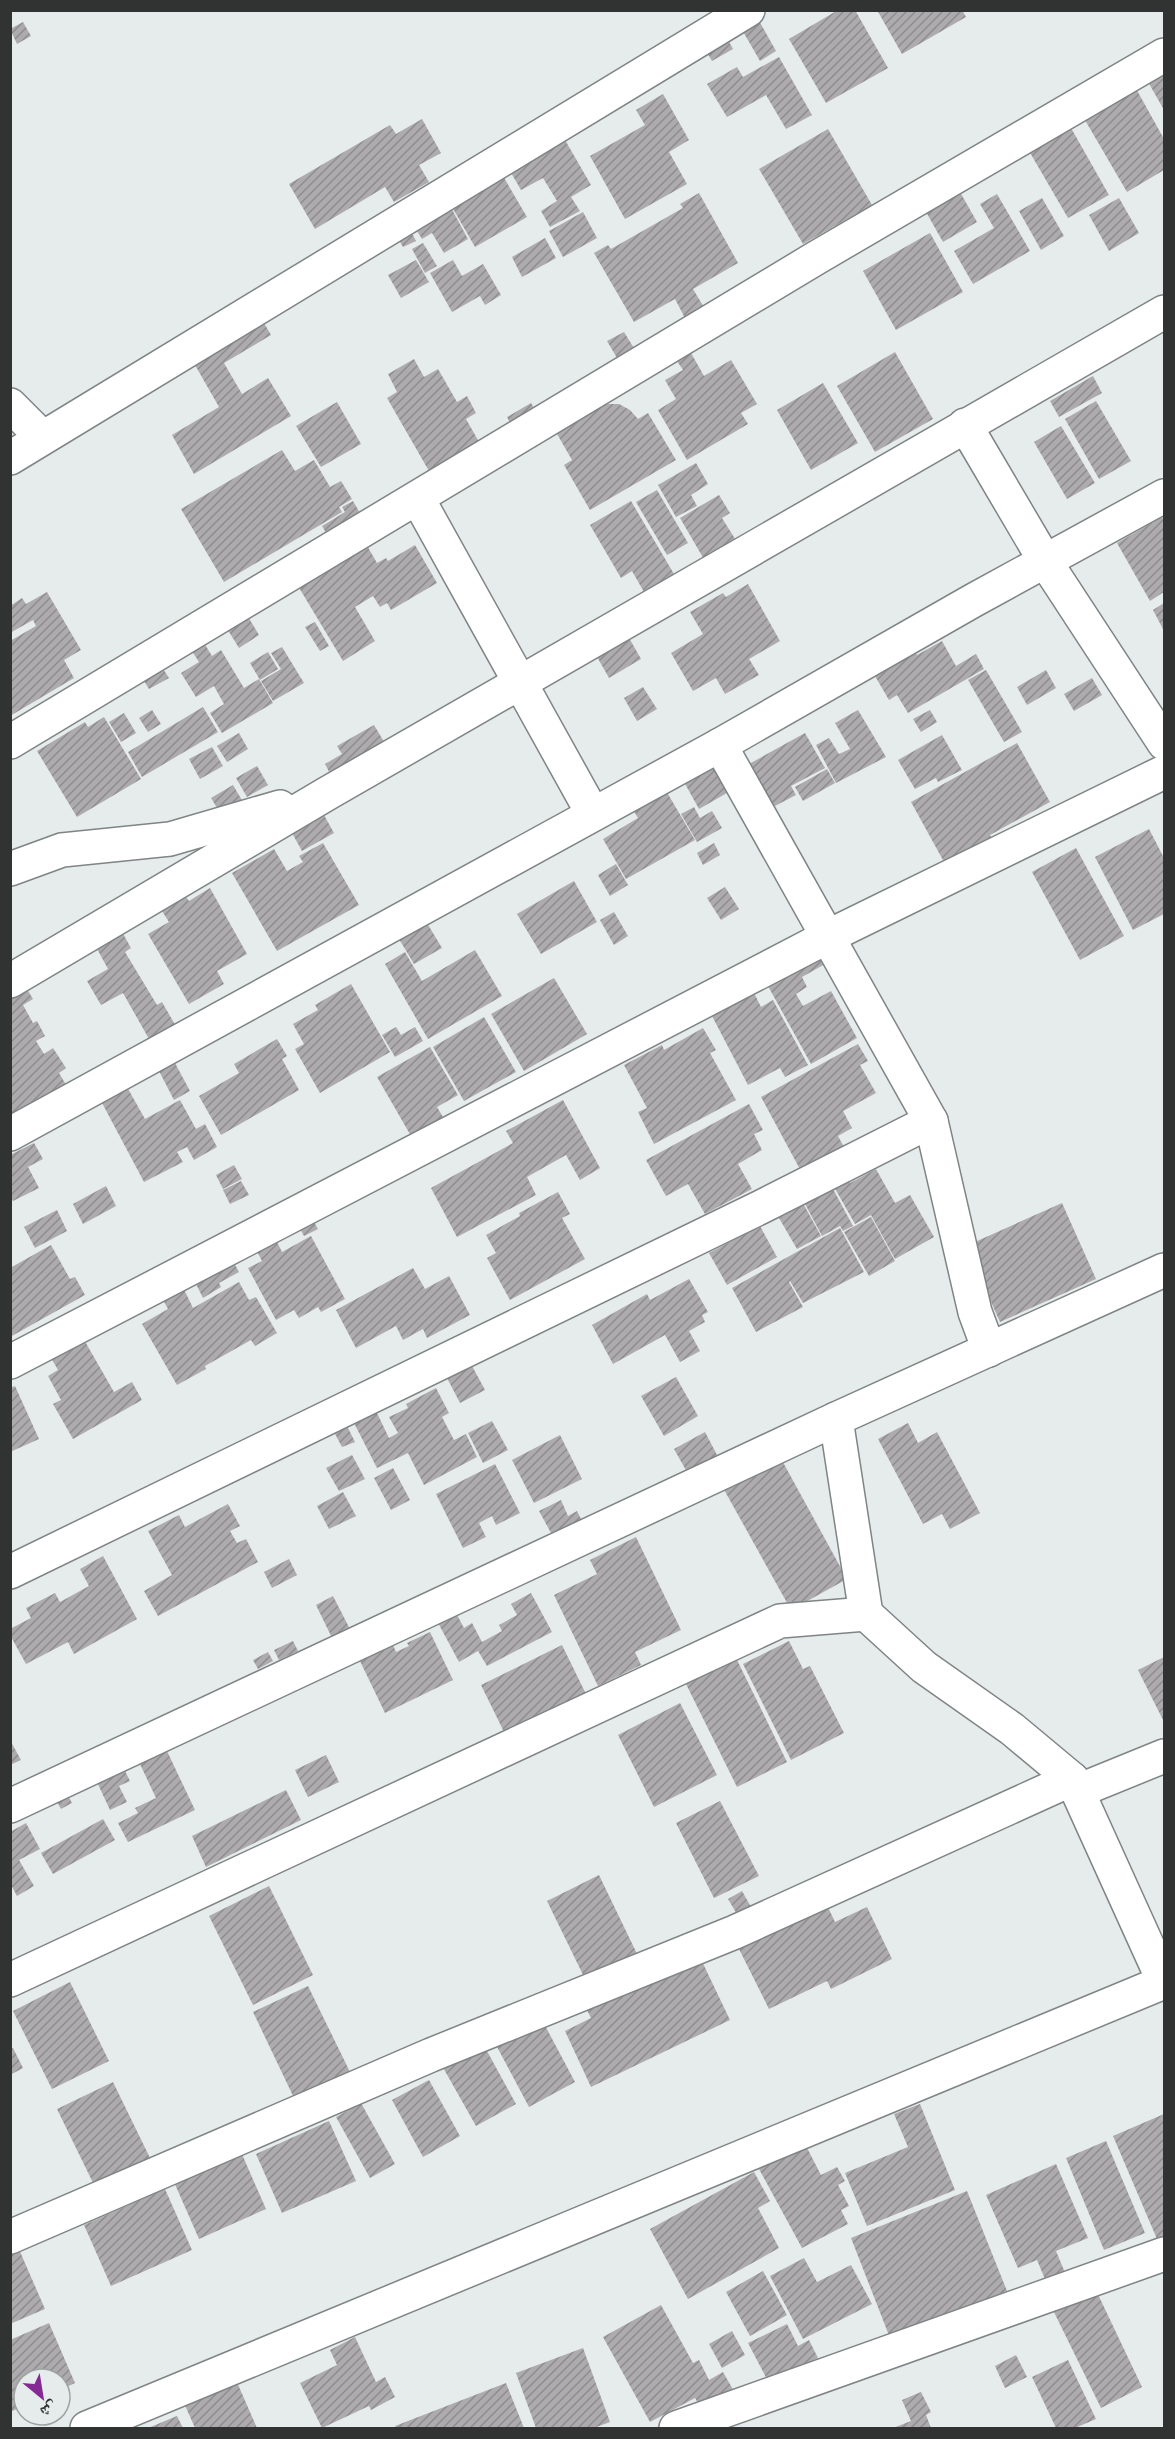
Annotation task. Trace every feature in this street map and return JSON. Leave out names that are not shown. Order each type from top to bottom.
[{"type":"street","points":[[10,458],[748,10]]},
{"type":"street","points":[[10,742],[816,258],[1164,56]]},
{"type":"street","points":[[10,981],[328,794],[1164,312]]},
{"type":"street","points":[[10,405],[42,437]]},
{"type":"street","points":[[965,425],[1045,561],[1164,743]]},
{"type":"street","points":[[10,1134],[720,745],[1164,496]]},
{"type":"street","points":[[418,499],[593,814]]},
{"type":"street","points":[[720,745],[931,1121],[975,1312],[989,1350]]},
{"type":"street","points":[[10,1362],[828,937],[1164,772]]},
{"type":"street","points":[[10,869],[62,850],[170,840],[328,794]]},
{"type":"street","points":[[10,1572],[750,1212],[931,1121]]},
{"type":"street","points":[[10,1806],[836,1419],[1164,1270]]},
{"type":"street","points":[[87,2428],[1164,1982],[1075,1785],[1012,1729],[924,1667],[866,1614],[836,1419]]},
{"type":"street","points":[[10,1980],[780,1622],[866,1614]]},
{"type":"street","points":[[10,2237],[431,2055],[735,1932],[1075,1785],[1164,1756]]},
{"type":"street","points":[[692,2426],[1164,2254]]},
{"type":"building","points":[[838,10],[855,10],[888,68],[826,103],[789,39]]},
{"type":"building","points":[[877,10],[962,10],[966,17],[902,54]]},
{"type":"building","points":[[758,19],[776,51],[760,61],[741,28]]},
{"type":"building","points":[[23,22],[31,36],[17,44],[10,29]]},
{"type":"building","points":[[727,38],[733,49],[712,61],[706,51]]},
{"type":"building","points":[[779,57],[812,115],[786,129],[766,95],[727,117],[707,84],[737,67],[743,77]]},
{"type":"building","points":[[1164,61],[1164,110],[1143,73]]},
{"type":"building","points":[[1134,85],[1164,139],[1164,170],[1127,192],[1082,115]]},
{"type":"building","points":[[663,94],[689,140],[669,152],[687,184],[625,219],[590,156],[645,125],[636,110]]},
{"type":"building","points":[[422,119],[441,153],[419,165],[429,182],[394,202],[385,187],[315,229],[289,184],[390,125],[396,134]]},
{"type":"building","points":[[1071,128],[1109,195],[1068,218],[1029,151]]},
{"type":"building","points":[[828,129],[872,205],[803,244],[759,169]]},
{"type":"building","points":[[561,133],[591,185],[571,197],[580,211],[550,227],[541,211],[557,201],[543,178],[521,190],[506,164]]},
{"type":"building","points":[[500,171],[527,217],[475,247],[448,200]]},
{"type":"building","points":[[960,192],[977,222],[943,242],[926,212]]},
{"type":"building","points":[[699,193],[738,263],[693,289],[705,309],[686,320],[675,299],[634,322],[594,253],[608,245],[611,249],[683,208],[680,204]]},
{"type":"building","points":[[997,194],[1030,251],[973,284],[954,251],[994,228],[980,204]]},
{"type":"building","points":[[1042,198],[1064,236],[1041,250],[1019,211]]},
{"type":"building","points":[[1119,198],[1139,233],[1109,251],[1089,215]]},
{"type":"building","points":[[448,202],[468,239],[444,253],[432,233],[422,239],[412,223]]},
{"type":"building","points":[[583,212],[597,238],[563,257],[549,231]]},
{"type":"building","points":[[407,224],[416,241],[403,247],[394,232]]},
{"type":"building","points":[[930,233],[963,292],[896,330],[863,271]]},
{"type":"building","points":[[545,238],[556,258],[522,277],[512,257]]},
{"type":"building","points":[[423,243],[437,266],[425,273],[412,249]]},
{"type":"building","points":[[416,260],[429,282],[401,298],[388,275]]},
{"type":"building","points":[[453,260],[462,276],[483,264],[501,295],[485,305],[480,296],[452,312],[430,273]]},
{"type":"building","points":[[261,318],[271,335],[224,363],[242,394],[268,378],[291,416],[194,474],[172,435],[219,407],[191,358]]},
{"type":"building","points":[[624,332],[637,353],[620,363],[607,341]]},
{"type":"building","points":[[895,352],[933,419],[875,452],[837,386]]},
{"type":"building","points":[[691,353],[704,376],[731,360],[757,404],[741,413],[748,424],[687,460],[658,410],[676,399],[665,380],[683,370],[677,361]]},
{"type":"building","points":[[414,359],[424,377],[438,369],[457,402],[467,396],[476,413],[466,419],[483,449],[433,478],[387,398],[397,392],[388,374]]},
{"type":"building","points":[[1093,376],[1102,393],[1059,417],[1050,401]]},
{"type":"building","points":[[823,383],[858,443],[811,470],[777,410]]},
{"type":"building","points":[[1096,401],[1131,461],[1099,479],[1065,419]]},
{"type":"building","points":[[337,402],[361,444],[321,467],[296,426]]},
{"type":"building","points":[[531,403],[540,418],[515,432],[507,417]]},
{"type":"building","points":[[607,404],[619,404],[630,410],[638,419],[648,413],[676,460],[590,510],[564,465],[572,460],[553,427]]},
{"type":"building","points":[[1061,426],[1095,483],[1067,499],[1034,442]]},
{"type":"building","points":[[282,450],[295,471],[314,460],[330,487],[341,481],[352,499],[339,507],[342,512],[224,582],[181,509]]},
{"type":"building","points":[[696,463],[708,484],[691,495],[697,506],[676,517],[658,485]]},
{"type":"building","points":[[657,490],[688,543],[667,555],[636,502]]},
{"type":"building","points":[[719,495],[730,513],[722,518],[737,542],[705,561],[680,518]]},
{"type":"building","points":[[353,501],[367,525],[333,545],[322,526],[345,512],[342,507]]},
{"type":"building","points":[[631,501],[674,574],[644,592],[632,571],[621,578],[590,525]]},
{"type":"building","points":[[1162,517],[1164,521],[1164,592],[1150,601],[1117,543]]},
{"type":"building","points":[[362,537],[377,563],[386,558],[388,561],[415,545],[437,583],[391,610],[387,603],[380,607],[373,596],[355,607],[375,641],[343,661],[298,586]]},
{"type":"building","points":[[748,584],[780,641],[749,659],[759,675],[725,694],[716,678],[693,691],[671,653],[703,634],[690,612],[723,593],[726,597]]},
{"type":"building","points":[[47,592],[81,650],[64,660],[74,678],[10,716],[10,641],[36,626],[33,620],[10,633],[10,606],[22,598],[26,604]]},
{"type":"building","points":[[1164,603],[1164,631],[1153,610]]},
{"type":"building","points":[[247,615],[259,635],[239,648],[226,627]]},
{"type":"building","points":[[315,622],[329,646],[320,651],[305,627]]},
{"type":"building","points":[[628,636],[641,659],[609,678],[596,655]]},
{"type":"building","points":[[201,638],[212,656],[221,650],[244,688],[259,679],[273,703],[222,733],[210,713],[224,704],[214,686],[196,697],[181,673],[199,662],[188,645]]},
{"type":"building","points":[[942,641],[956,666],[976,654],[984,669],[908,713],[897,695],[889,700],[872,671],[913,648],[917,655]]},
{"type":"building","points":[[282,647],[304,683],[273,701],[261,681],[281,669],[271,653]]},
{"type":"building","points":[[268,652],[278,669],[260,680],[250,663]]},
{"type":"building","points":[[160,664],[169,678],[149,689],[141,676]]},
{"type":"building","points":[[986,670],[1022,732],[1004,742],[968,680]]},
{"type":"building","points":[[1046,670],[1056,688],[1027,705],[1017,687]]},
{"type":"building","points":[[1092,678],[1102,695],[1074,711],[1064,694]]},
{"type":"building","points":[[643,687],[657,709],[637,721],[624,698]]},
{"type":"building","points":[[203,707],[218,732],[142,777],[128,752]]},
{"type":"building","points":[[152,710],[161,724],[148,732],[139,718]]},
{"type":"building","points":[[858,710],[886,757],[836,783],[816,745],[829,738],[839,754],[850,749],[835,723]]},
{"type":"building","points":[[930,710],[937,722],[921,732],[913,719]]},
{"type":"building","points":[[124,713],[136,733],[121,742],[109,722]]},
{"type":"building","points":[[104,717],[141,779],[77,817],[37,751],[85,722],[88,727]]},
{"type":"building","points":[[374,725],[389,750],[334,781],[325,764],[342,754],[337,746]]},
{"type":"building","points":[[239,733],[248,749],[227,762],[217,746]]},
{"type":"building","points":[[805,733],[825,768],[791,786],[796,795],[773,807],[749,764]]},
{"type":"building","points":[[942,735],[962,770],[938,782],[936,778],[915,789],[898,760]]},
{"type":"building","points":[[1017,743],[1050,802],[990,835],[995,845],[949,871],[911,802]]},
{"type":"building","points":[[212,747],[223,766],[200,779],[189,759]]},
{"type":"building","points":[[719,762],[734,789],[699,809],[684,782]]},
{"type":"building","points":[[257,766],[268,785],[247,797],[236,778]]},
{"type":"building","points":[[827,769],[835,783],[803,801],[795,787]]},
{"type":"building","points":[[233,785],[243,802],[222,816],[211,798]]},
{"type":"building","points":[[665,789],[695,840],[626,879],[603,839],[638,818],[632,808]]},
{"type":"building","points":[[319,806],[334,833],[302,851],[287,824]]},
{"type":"building","points":[[694,807],[700,818],[712,811],[722,828],[697,842],[681,814]]},
{"type":"building","points":[[1149,829],[1164,858],[1164,914],[1133,930],[1095,857]]},
{"type":"building","points":[[323,843],[359,905],[277,951],[232,873],[274,849],[287,871],[303,862],[299,856]]},
{"type":"building","points":[[714,843],[720,855],[703,865],[697,853]]},
{"type":"building","points":[[1076,848],[1124,936],[1080,960],[1032,872]]},
{"type":"building","points":[[616,864],[628,885],[610,896],[598,875]]},
{"type":"building","points":[[574,881],[597,922],[541,954],[517,914]]},
{"type":"building","points":[[725,887],[739,909],[721,920],[707,898]]},
{"type":"building","points":[[210,888],[247,954],[217,971],[224,984],[189,1004],[148,934],[169,922],[162,911],[186,897],[189,901]]},
{"type":"building","points":[[614,912],[628,936],[614,945],[600,920]]},
{"type":"building","points":[[117,923],[131,948],[125,952],[157,1005],[162,1002],[178,1030],[153,1046],[123,993],[101,1005],[87,981],[108,969],[96,947]]},
{"type":"building","points":[[427,923],[442,948],[414,964],[399,939]]},
{"type":"building","points":[[816,948],[825,964],[802,977],[807,987],[796,994],[803,1006],[831,991],[857,1038],[811,1064],[763,977]]},
{"type":"building","points":[[475,950],[502,996],[428,1039],[385,964],[405,952],[422,981]]},
{"type":"building","points":[[554,978],[587,1034],[524,1071],[491,1014]]},
{"type":"building","points":[[22,981],[33,999],[23,1005],[33,1023],[37,1021],[45,1036],[36,1041],[44,1054],[53,1048],[66,1068],[59,1073],[71,1093],[10,1123],[10,988]]},
{"type":"building","points":[[351,984],[390,1052],[320,1093],[295,1049],[304,1044],[293,1024],[318,1010],[315,1005]]},
{"type":"building","points":[[754,993],[761,1007],[773,1000],[808,1065],[785,1077],[780,1068],[748,1085],[712,1016]]},
{"type":"building","points":[[484,1017],[516,1072],[464,1101],[433,1047]]},
{"type":"building","points":[[396,1027],[401,1035],[415,1027],[423,1041],[395,1057],[382,1035]]},
{"type":"building","points":[[703,1028],[716,1050],[710,1053],[736,1100],[654,1144],[638,1112],[647,1108],[624,1065],[662,1045],[664,1050]]},
{"type":"building","points":[[277,1039],[287,1056],[282,1059],[299,1090],[221,1135],[199,1096],[239,1073],[234,1064]]},
{"type":"building","points":[[858,1044],[868,1061],[860,1065],[876,1093],[843,1111],[852,1128],[838,1136],[845,1149],[802,1173],[761,1097]]},
{"type":"building","points":[[430,1047],[458,1095],[437,1107],[443,1117],[411,1136],[377,1077]]},
{"type":"building","points":[[175,1063],[190,1091],[174,1100],[159,1071]]},
{"type":"building","points":[[127,1087],[145,1119],[180,1100],[196,1129],[205,1124],[217,1147],[194,1160],[187,1147],[177,1152],[183,1162],[144,1182],[101,1101]]},
{"type":"building","points":[[563,1100],[600,1168],[580,1180],[566,1155],[527,1177],[536,1195],[457,1237],[431,1188],[513,1143],[506,1131]]},
{"type":"building","points":[[749,1104],[763,1130],[754,1134],[762,1150],[738,1164],[752,1189],[705,1214],[688,1184],[666,1196],[646,1160]]},
{"type":"building","points":[[34,1143],[43,1159],[28,1167],[39,1188],[13,1201],[10,1197],[10,1155]]},
{"type":"building","points":[[234,1165],[242,1179],[223,1189],[216,1175]]},
{"type":"building","points":[[876,1169],[895,1203],[910,1195],[934,1237],[895,1259],[871,1215],[855,1224],[833,1185],[847,1177],[850,1183]]},
{"type":"building","points":[[241,1181],[249,1195],[230,1204],[223,1190]]},
{"type":"building","points":[[106,1186],[116,1206],[83,1224],[73,1204]]},
{"type":"building","points":[[832,1187],[853,1226],[843,1231],[840,1226],[822,1236],[804,1202]]},
{"type":"building","points":[[558,1192],[570,1214],[562,1218],[585,1259],[510,1300],[487,1258],[496,1253],[486,1235],[520,1216],[519,1213]]},
{"type":"building","points":[[1062,1203],[1096,1279],[1000,1322],[966,1246]]},
{"type":"building","points":[[804,1205],[821,1236],[797,1249],[779,1218]]},
{"type":"building","points":[[57,1210],[67,1231],[35,1248],[24,1227]]},
{"type":"building","points":[[309,1213],[318,1229],[304,1236],[295,1220]]},
{"type":"building","points":[[871,1217],[895,1261],[869,1276],[844,1232]]},
{"type":"building","points":[[760,1226],[777,1257],[727,1285],[709,1253]]},
{"type":"building","points":[[840,1228],[864,1272],[803,1303],[790,1281],[803,1307],[756,1332],[732,1288]]},
{"type":"building","points":[[272,1232],[282,1252],[311,1236],[345,1299],[321,1312],[318,1307],[299,1318],[294,1310],[276,1320],[248,1268],[262,1261],[252,1242]]},
{"type":"building","points":[[51,1245],[70,1279],[75,1277],[85,1295],[10,1337],[10,1268]]},
{"type":"building","points":[[229,1254],[239,1272],[219,1283],[221,1287],[203,1298],[192,1276]]},
{"type":"building","points":[[413,1268],[425,1289],[449,1276],[470,1315],[427,1338],[423,1329],[403,1340],[396,1326],[356,1348],[336,1310]]},
{"type":"building","points":[[178,1277],[193,1308],[239,1282],[249,1300],[256,1297],[277,1333],[255,1346],[251,1340],[177,1385],[142,1324],[168,1309],[157,1289]]},
{"type":"building","points":[[689,1279],[708,1312],[702,1315],[705,1322],[689,1331],[700,1351],[680,1362],[665,1335],[613,1364],[592,1325],[647,1294],[650,1300]]},
{"type":"building","points":[[83,1338],[114,1392],[132,1382],[142,1400],[73,1439],[53,1404],[61,1400],[48,1376],[58,1370],[46,1349]]},
{"type":"building","points":[[471,1364],[485,1390],[460,1403],[446,1376]]},
{"type":"building","points":[[676,1377],[698,1416],[664,1436],[641,1396]]},
{"type":"building","points":[[15,1386],[39,1439],[10,1452],[10,1388]]},
{"type":"building","points":[[436,1388],[449,1413],[442,1417],[454,1440],[466,1434],[477,1457],[424,1485],[408,1453],[377,1468],[354,1423],[376,1411],[389,1438],[398,1433],[389,1417],[408,1408],[406,1404]]},
{"type":"building","points":[[492,1421],[508,1450],[483,1463],[468,1433]]},
{"type":"building","points":[[908,1423],[918,1443],[937,1432],[980,1513],[950,1529],[942,1514],[923,1524],[878,1439]]},
{"type":"building","points":[[347,1426],[355,1442],[342,1447],[334,1432]]},
{"type":"building","points":[[705,1432],[717,1455],[687,1472],[674,1449]]},
{"type":"building","points":[[560,1435],[582,1479],[534,1503],[512,1460]]},
{"type":"building","points":[[352,1455],[365,1479],[339,1491],[326,1468]]},
{"type":"building","points":[[779,1455],[847,1579],[791,1610],[722,1486]]},
{"type":"building","points":[[495,1464],[520,1513],[496,1525],[492,1516],[479,1523],[486,1537],[463,1548],[436,1494]]},
{"type":"building","points":[[393,1468],[410,1500],[391,1510],[374,1478]]},
{"type":"building","points":[[343,1492],[356,1516],[329,1529],[317,1506]]},
{"type":"building","points":[[561,1500],[568,1516],[577,1511],[585,1527],[556,1542],[539,1511]]},
{"type":"building","points":[[228,1504],[240,1526],[230,1531],[237,1543],[246,1539],[258,1562],[158,1616],[144,1591],[172,1575],[148,1531],[179,1515],[185,1527]]},
{"type":"building","points":[[636,1537],[681,1630],[635,1652],[641,1665],[598,1686],[554,1595],[597,1574],[590,1560]]},
{"type":"building","points":[[103,1556],[137,1619],[74,1654],[68,1642],[26,1664],[10,1635],[10,1629],[31,1618],[26,1608],[55,1593],[60,1602],[89,1586],[80,1569]]},
{"type":"building","points":[[289,1559],[297,1575],[272,1588],[264,1572]]},
{"type":"building","points":[[531,1593],[552,1632],[487,1666],[478,1651],[459,1662],[437,1621],[455,1611],[464,1628],[472,1623],[482,1642],[502,1631],[499,1625],[517,1615],[511,1604]]},
{"type":"building","points":[[333,1596],[352,1633],[334,1642],[316,1605]]},
{"type":"building","points":[[430,1632],[453,1680],[385,1713],[359,1659],[392,1643],[396,1652],[409,1646],[407,1643]]},
{"type":"building","points":[[293,1641],[298,1651],[279,1660],[274,1650]]},
{"type":"building","points":[[789,1641],[803,1669],[810,1666],[844,1733],[791,1760],[743,1664]]},
{"type":"building","points":[[562,1645],[586,1694],[505,1734],[481,1685]]},
{"type":"building","points":[[268,1652],[273,1661],[258,1669],[253,1660]]},
{"type":"building","points":[[1164,1657],[1164,1722],[1138,1670]]},
{"type":"building","points":[[736,1658],[787,1762],[737,1787],[686,1684]]},
{"type":"building","points":[[680,1703],[717,1775],[654,1807],[618,1735]]},
{"type":"building","points":[[10,1740],[21,1760],[10,1765]]},
{"type":"building","points":[[166,1749],[195,1810],[128,1842],[118,1823],[138,1813],[135,1808],[156,1798],[139,1762]]},
{"type":"building","points":[[326,1755],[339,1782],[308,1797],[295,1770]]},
{"type":"building","points":[[123,1767],[130,1781],[119,1786],[127,1802],[110,1810],[96,1780]]},
{"type":"building","points":[[65,1790],[72,1803],[61,1809],[54,1796]]},
{"type":"building","points":[[286,1790],[301,1820],[206,1867],[192,1836]]},
{"type":"building","points":[[720,1801],[759,1876],[714,1898],[676,1823]]},
{"type":"building","points":[[103,1819],[115,1840],[53,1874],[41,1853]]},
{"type":"building","points":[[26,1823],[40,1849],[19,1860],[34,1886],[17,1896],[10,1883],[10,1832]]},
{"type":"building","points":[[599,1875],[639,1958],[587,1983],[547,1901]]},
{"type":"building","points":[[269,1886],[313,1975],[253,2005],[209,1916]]},
{"type":"building","points":[[742,1891],[755,1914],[741,1921],[728,1899]]},
{"type":"building","points":[[825,1901],[835,1922],[867,1907],[892,1959],[831,1989],[827,1981],[769,2009],[737,1945]]},
{"type":"building","points":[[698,1953],[730,2020],[591,2087],[565,2031],[591,2018],[585,2006]]},
{"type":"building","points":[[70,1982],[109,2061],[52,2089],[13,2011]]},
{"type":"building","points":[[308,1986],[350,2072],[295,2100],[253,2012]]},
{"type":"building","points":[[541,2018],[575,2082],[529,2107],[495,2043]]},
{"type":"building","points":[[482,2042],[516,2104],[476,2126],[441,2064]]},
{"type":"building","points":[[13,2048],[23,2068],[10,2075],[10,2049]]},
{"type":"building","points":[[429,2080],[460,2136],[423,2157],[392,2100]]},
{"type":"building","points":[[113,2082],[152,2162],[96,2189],[57,2109]]},
{"type":"building","points":[[361,2103],[395,2164],[370,2178],[336,2117]]},
{"type":"building","points":[[920,2104],[955,2190],[867,2226],[845,2173],[908,2147],[894,2114]]},
{"type":"building","points":[[1164,2114],[1164,2236],[1157,2239],[1113,2136]]},
{"type":"building","points":[[329,2121],[356,2181],[282,2213],[256,2154]]},
{"type":"building","points":[[1106,2141],[1145,2233],[1104,2250],[1066,2158]]},
{"type":"building","points":[[805,2144],[821,2175],[837,2167],[845,2181],[838,2185],[849,2206],[841,2210],[848,2224],[802,2248],[759,2169]]},
{"type":"building","points":[[241,2152],[266,2209],[199,2239],[174,2182]]},
{"type":"building","points":[[1056,2164],[1088,2238],[1056,2251],[1066,2275],[1047,2284],[1037,2260],[1018,2268],[986,2195]]},
{"type":"building","points":[[754,2172],[770,2201],[758,2208],[779,2248],[688,2299],[650,2229]]},
{"type":"building","points":[[165,2189],[192,2250],[111,2286],[84,2225]]},
{"type":"building","points":[[967,2191],[1007,2291],[890,2338],[851,2238]]},
{"type":"building","points":[[18,2247],[45,2309],[10,2324],[10,2251]]},
{"type":"building","points":[[804,2258],[817,2282],[851,2265],[872,2304],[803,2339],[770,2276]]},
{"type":"building","points":[[763,2271],[787,2315],[750,2336],[726,2292]]},
{"type":"building","points":[[1094,2286],[1142,2387],[1101,2408],[1051,2306]]},
{"type":"building","points":[[661,2305],[693,2363],[699,2360],[709,2380],[723,2372],[735,2393],[703,2411],[695,2398],[650,2422],[603,2337]]},
{"type":"building","points":[[49,2323],[68,2367],[12,2367],[12,2411],[10,2412],[10,2340]]},
{"type":"building","points":[[787,2324],[798,2346],[809,2340],[818,2358],[769,2383],[748,2343]]},
{"type":"building","points":[[732,2331],[745,2355],[722,2368],[709,2344]]},
{"type":"building","points":[[355,2337],[376,2382],[385,2377],[395,2397],[371,2410],[369,2406],[322,2428],[300,2383],[337,2365],[330,2350]]},
{"type":"building","points":[[583,2348],[610,2422],[594,2428],[536,2428],[516,2373]]},
{"type":"building","points":[[1016,2355],[1027,2377],[1005,2388],[995,2366]]},
{"type":"building","points":[[1068,2360],[1096,2419],[1075,2428],[1056,2428],[1032,2377]]},
{"type":"building","points":[[236,2380],[257,2428],[195,2428],[184,2403]]},
{"type":"building","points":[[506,2383],[524,2428],[396,2428],[395,2426]]},
{"type":"building","points":[[921,2392],[931,2412],[926,2415],[931,2428],[893,2428],[911,2421],[902,2400]]},
{"type":"building","points":[[177,2416],[183,2428],[148,2428]]}]
